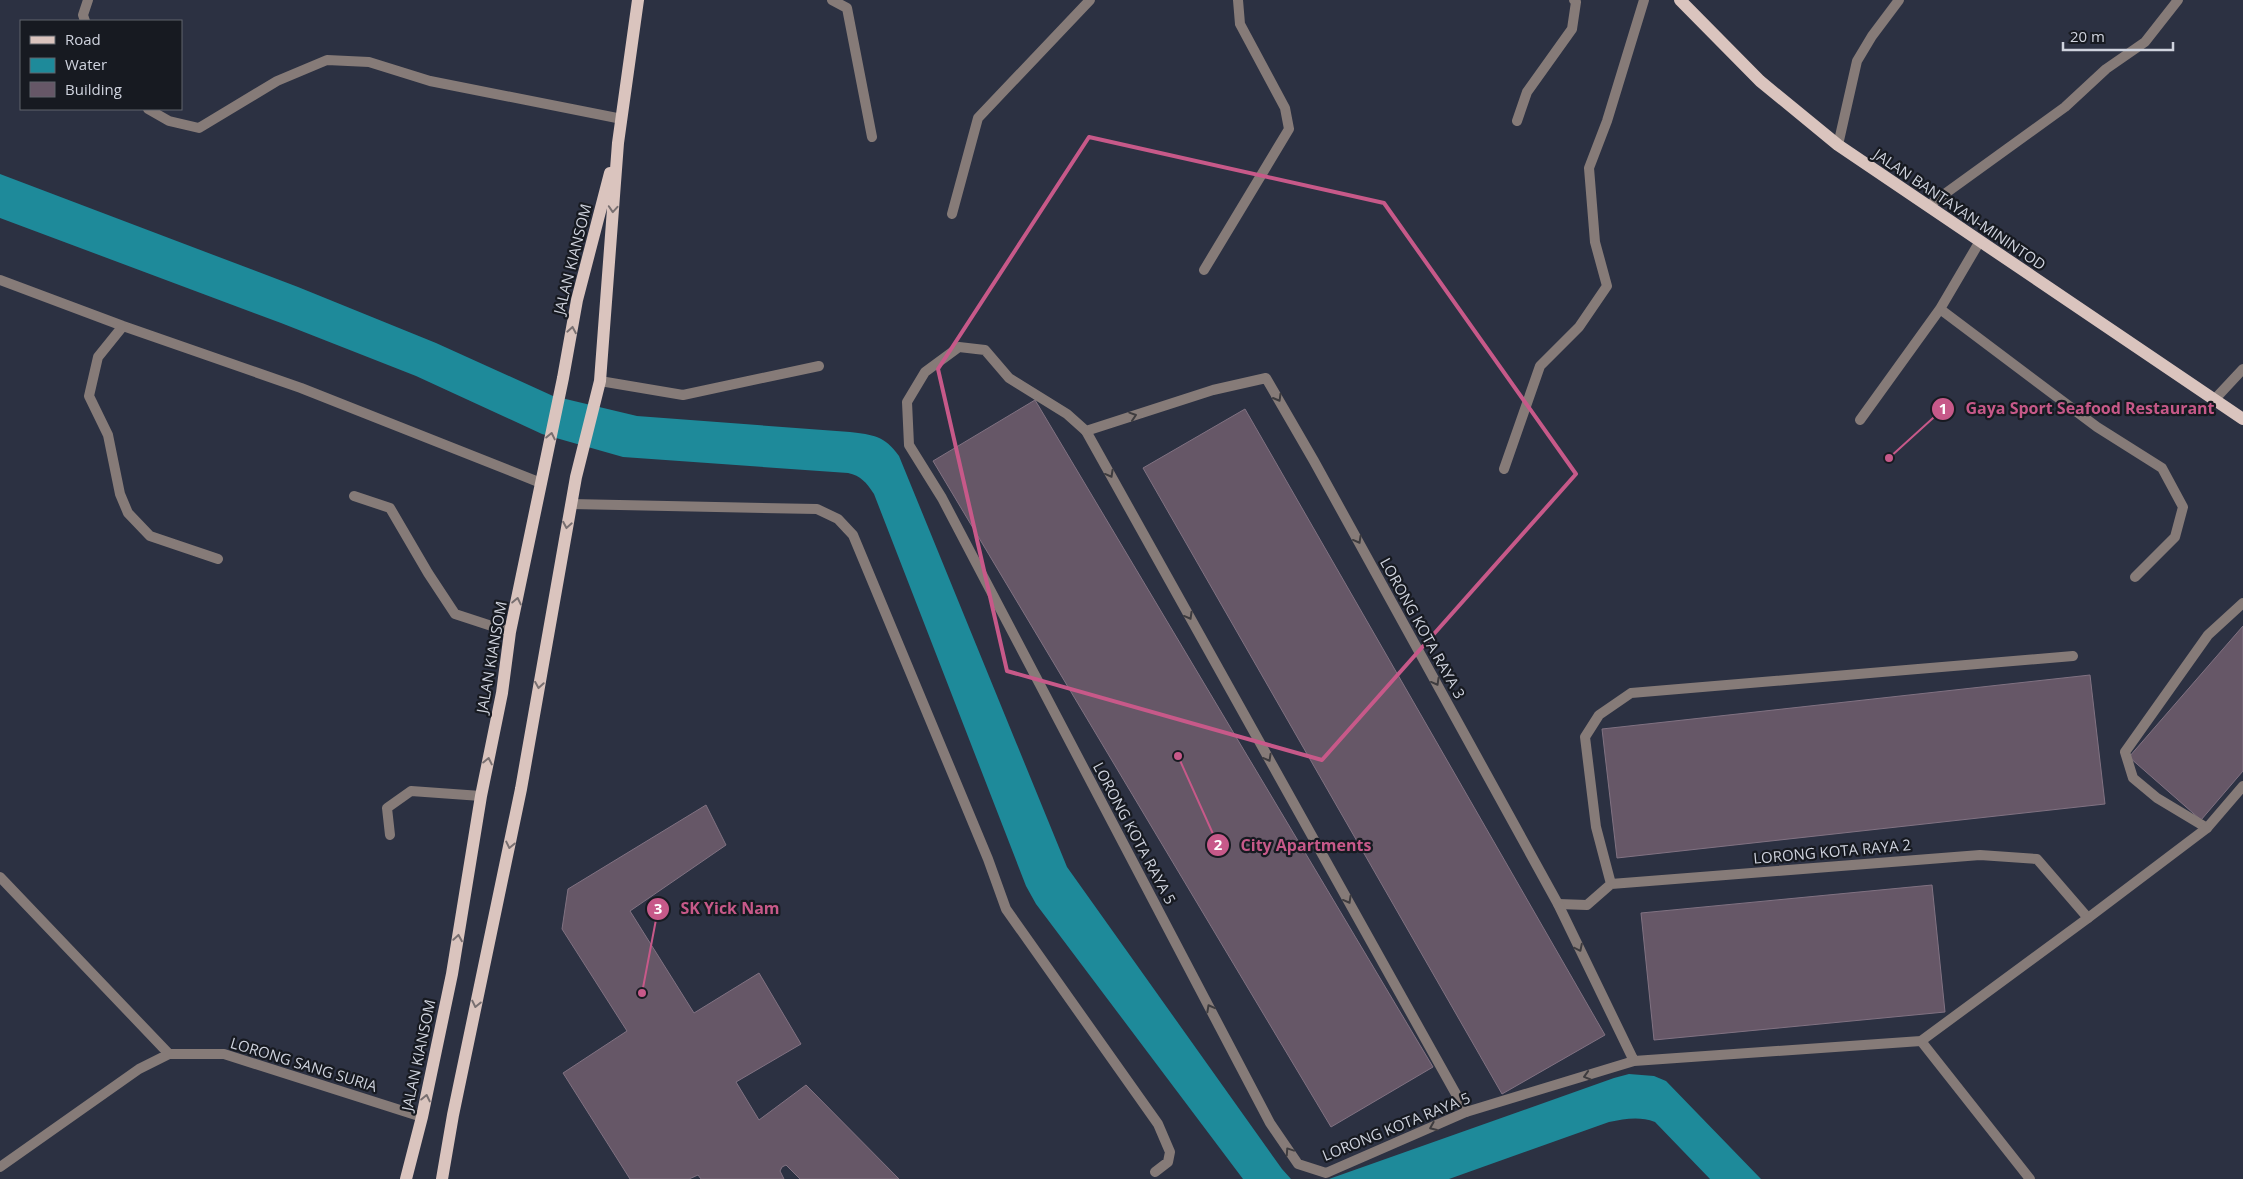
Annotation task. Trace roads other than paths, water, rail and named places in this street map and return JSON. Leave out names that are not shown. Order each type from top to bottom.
[{"type":"main road","name":"JALAN KIANSOM","points":[[442,1179],[453,1116],[521,790],[576,478],[600,381],[618,143],[638,0]]},
{"type":"main road","name":"JALAN BANTAYAN-MININTOD","points":[[1680,0],[1760,81],[1838,145],[2243,419]]},
{"type":"main road","name":"JALAN KIANSOM","points":[[406,1179],[422,1117],[452,974],[481,796],[502,693],[510,632],[563,378],[577,300],[618,143]]},
{"type":"street","points":[[84,20],[83,15],[88,0]]},
{"type":"street","points":[[832,0],[847,8],[872,137]]},
{"type":"street","points":[[952,214],[978,118],[1090,0]]},
{"type":"street","points":[[1204,270],[1289,129],[1285,108],[1240,24],[1238,0]]},
{"type":"street","points":[[1517,122],[1527,92],[1572,29],[1576,2],[1574,0]]},
{"type":"street","points":[[1504,469],[1540,366],[1579,327],[1607,286],[1594,242],[1589,168],[1607,121],[1644,0]]},
{"type":"street","points":[[1838,145],[1857,61],[1872,36],[1899,0]]},
{"type":"street","points":[[1928,206],[2065,107],[2106,70],[2145,42],[2178,0]]},
{"type":"street","points":[[150,110],[168,121],[200,128],[278,81],[327,60],[369,62],[430,81],[622,119]]},
{"type":"street","points":[[1860,420],[1940,310],[1980,241]]},
{"type":"street","points":[[0,280],[123,326],[300,388],[541,483]]},
{"type":"street","points":[[1940,310],[2096,427],[2162,468],[2183,507],[2175,537],[2135,577]]},
{"type":"street","points":[[123,326],[98,357],[90,396],[108,435],[120,494],[128,513],[150,536],[218,559]]},
{"type":"street","name":"LORONG KOTA RAYA 5","points":[[1466,1112],[1086,431],[1067,414],[1008,378],[986,350],[959,347],[925,372],[907,402],[909,445],[942,498],[1270,1123],[1298,1164],[1326,1173],[1466,1112],[1634,1062],[1921,1041]]},
{"type":"street","points":[[600,381],[684,395],[819,366]]},
{"type":"street","points":[[2214,400],[2243,369]]},
{"type":"street","name":"LORONG KOTA RAYA 3","points":[[1086,431],[1213,390],[1266,378],[1319,470],[1558,904],[1634,1062]]},
{"type":"street","points":[[354,496],[390,508],[428,573],[455,614],[510,632]]},
{"type":"street","points":[[571,504],[817,509],[838,519],[853,535],[988,859],[1006,909],[1158,1124],[1170,1152],[1168,1162],[1155,1172]]},
{"type":"street","points":[[2206,828],[2157,798],[2133,778],[2125,752],[2208,635],[2243,604]]},
{"type":"street","points":[[1558,904],[1587,905],[1611,884],[1596,828],[1585,737],[1599,715],[1631,693],[2073,656]]},
{"type":"street","points":[[2030,1179],[1921,1041],[2206,828],[2243,786]]},
{"type":"street","points":[[390,835],[387,808],[411,791],[481,796]]},
{"type":"street","name":"LORONG KOTA RAYA 2","points":[[1611,884],[1980,855],[2038,859],[2088,918]]},
{"type":"street","points":[[0,877],[169,1054]]},
{"type":"street","name":"LORONG SANG SURIA","points":[[0,1166],[138,1069],[169,1054],[224,1054],[422,1117]]},
{"type":"water","points":[[0,174],[298,287],[436,343],[553,396],[637,416],[850,432],[872,435],[883,440],[899,456],[1067,867],[1291,1179],[1243,1179],[1036,904],[1026,886],[874,494],[863,480],[848,473],[623,457],[542,434],[416,376],[281,323],[0,218]]},
{"type":"water","points":[[1629,1074],[1654,1076],[1666,1081],[1761,1179],[1710,1179],[1655,1122],[1626,1119],[1609,1122],[1449,1179],[1329,1179],[1614,1078]]},
{"type":"place","name":"Gaya Sport Seafood Restaurant","points":[[1889,458]]},
{"type":"place","name":"City Apartments","points":[[1178,756]]},
{"type":"place","name":"SK Yick Nam","points":[[642,993]]}]
